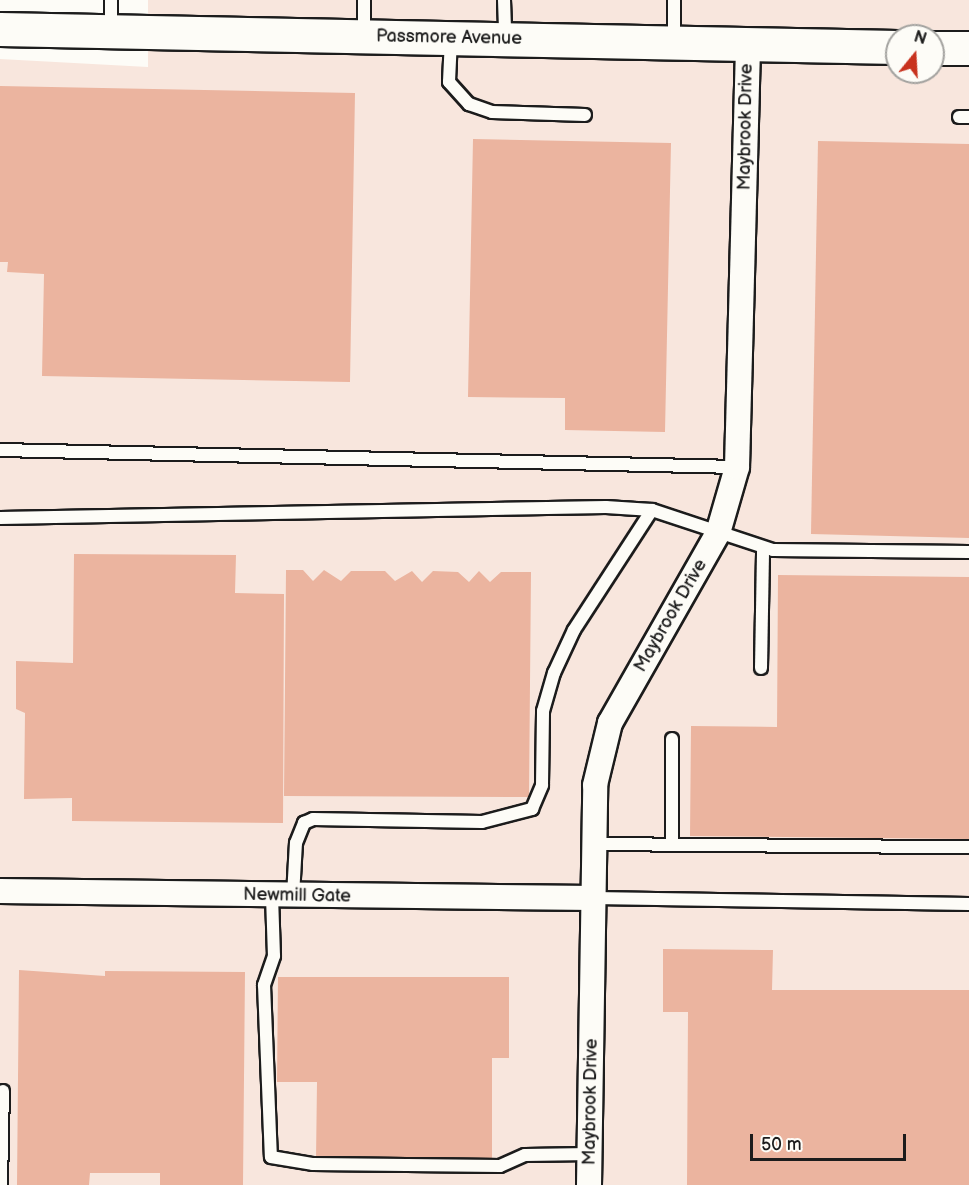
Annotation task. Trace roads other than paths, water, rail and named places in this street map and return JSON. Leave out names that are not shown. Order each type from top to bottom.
[{"type":"street","name":"Passmore Avenue","points":[[0,29],[111,15],[364,36],[885,47]]},
{"type":"street","name":"Maybrook Drive","points":[[590,1185],[595,785],[610,723],[718,533],[737,467],[748,44]]},
{"type":"street","points":[[945,48],[969,48]]},
{"type":"street","name":"Newmill Gate","points":[[0,891],[594,898]]},
{"type":"lane","points":[[364,0],[364,36]]},
{"type":"lane","points":[[504,0],[504,39]]},
{"type":"lane","points":[[674,0],[674,43]]},
{"type":"lane","points":[[451,38],[449,82],[469,104],[492,112],[585,115]]},
{"type":"lane","points":[[0,450],[737,467]]},
{"type":"lane","points":[[590,1154],[525,1155],[500,1166],[313,1164],[271,1157],[264,985],[274,956],[283,896],[296,843],[304,823],[313,819],[482,822],[532,809],[542,785],[543,711],[554,673],[574,630],[652,510]]},
{"type":"lane","points":[[0,518],[652,510],[763,548],[969,552]]},
{"type":"lane","points":[[761,668],[763,548]]},
{"type":"lane","points":[[672,739],[672,844]]},
{"type":"lane","points":[[594,844],[969,847]]},
{"type":"lane","points":[[594,898],[969,904]]},
{"type":"lane","points":[[2,1185],[3,1091]]}]
